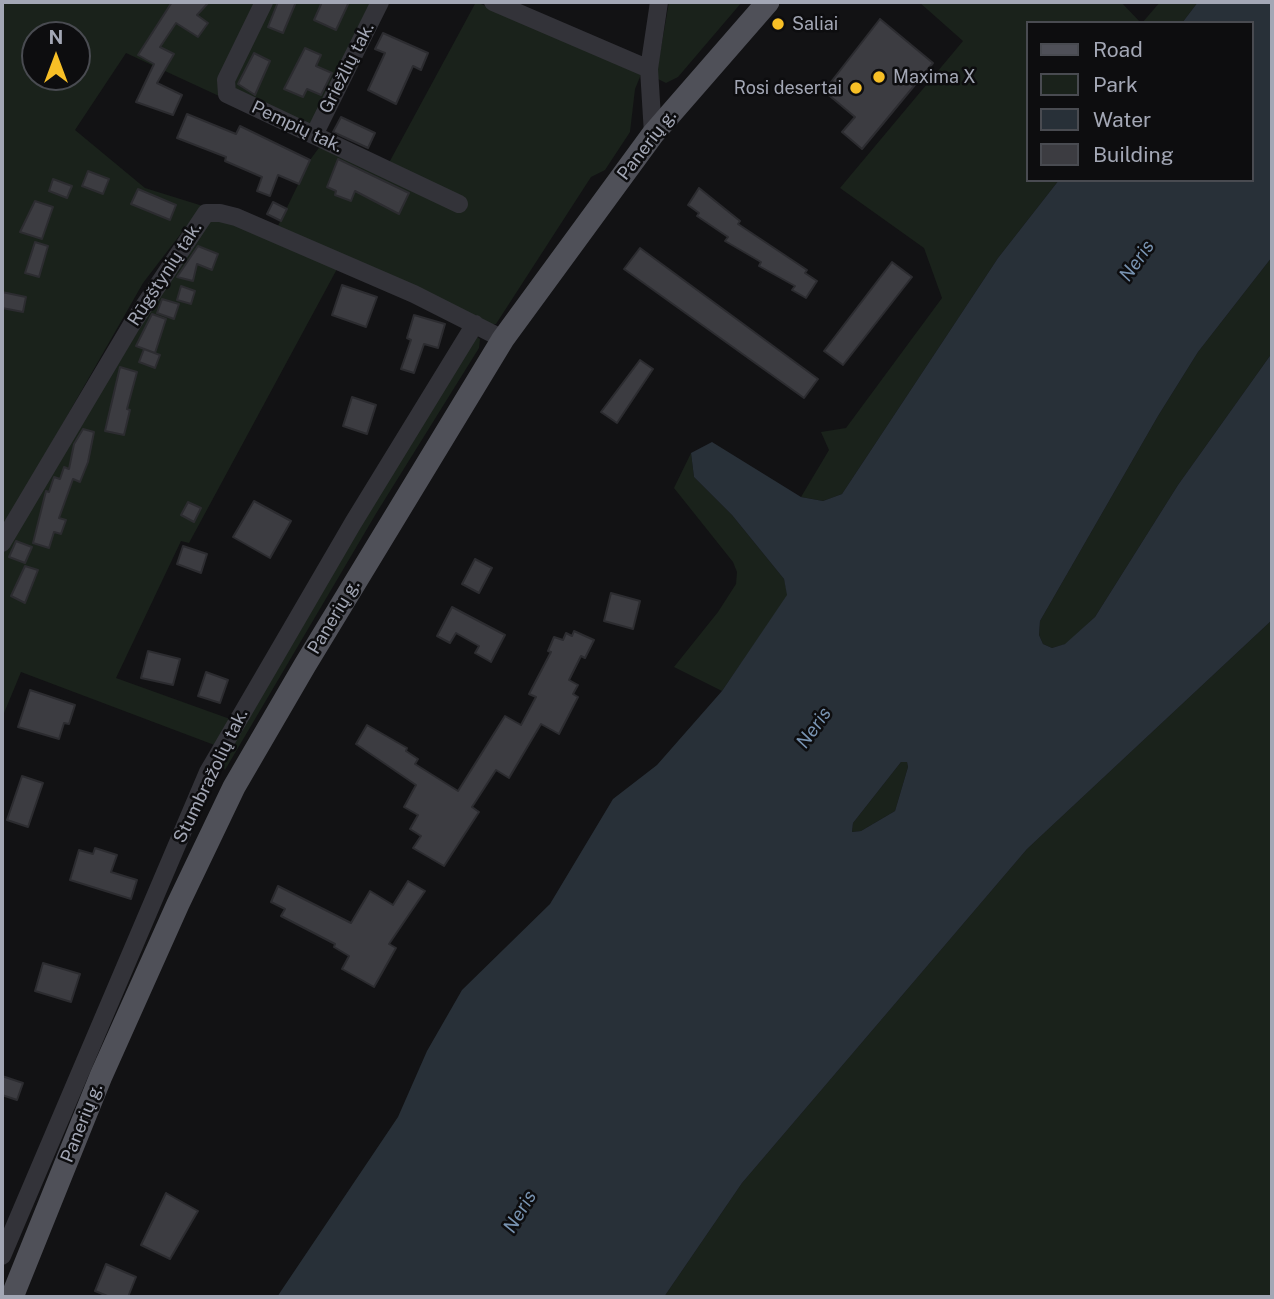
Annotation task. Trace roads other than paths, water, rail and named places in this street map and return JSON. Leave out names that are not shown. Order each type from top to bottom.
[{"type":"main road","name":"Panerių g.","points":[[12,1297],[102,1076],[234,787],[398,509],[503,339],[653,134],[768,2]]},
{"type":"street","name":"Pempių tak.","points":[[264,2],[226,80],[227,94],[459,204]]},
{"type":"street","name":"Griežlių tak.","points":[[314,135],[380,2]]},
{"type":"street","points":[[492,2],[649,69]]},
{"type":"street","points":[[653,134],[649,69],[659,2]]},
{"type":"street","name":"Rūgštynių tak.","points":[[2,543],[132,324],[206,213],[220,212],[236,217],[503,339]]},
{"type":"street","name":"Stumbražolių tak.","points":[[3,1249],[208,772],[353,523],[475,324]]},
{"type":"street","points":[[3,1249],[29,1253]]},
{"type":"water","name":"Neris","points":[[1198,2],[1272,2],[1272,257],[1198,352],[1158,416],[1040,621],[1039,635],[1043,644],[1052,648],[1065,644],[1095,617],[1178,485],[1272,353],[1272,620],[1027,849],[742,1183],[664,1297],[277,1297],[398,1117],[427,1051],[462,990],[550,904],[613,799],[657,765],[722,691],[787,595],[784,579],[732,515],[694,477],[691,453],[712,442],[801,497],[823,501],[842,494],[998,258],[1057,182],[1253,182],[1253,21],[1184,21]],"holes":[[[901,762],[907,762],[908,767],[895,811],[861,831],[852,832],[853,823]]]},
{"type":"place","name":"Saliai","points":[[778,24]]},
{"type":"place","name":"Maxima X","points":[[879,77]]},
{"type":"place","name":"Rosi desertai","points":[[856,88]]}]
